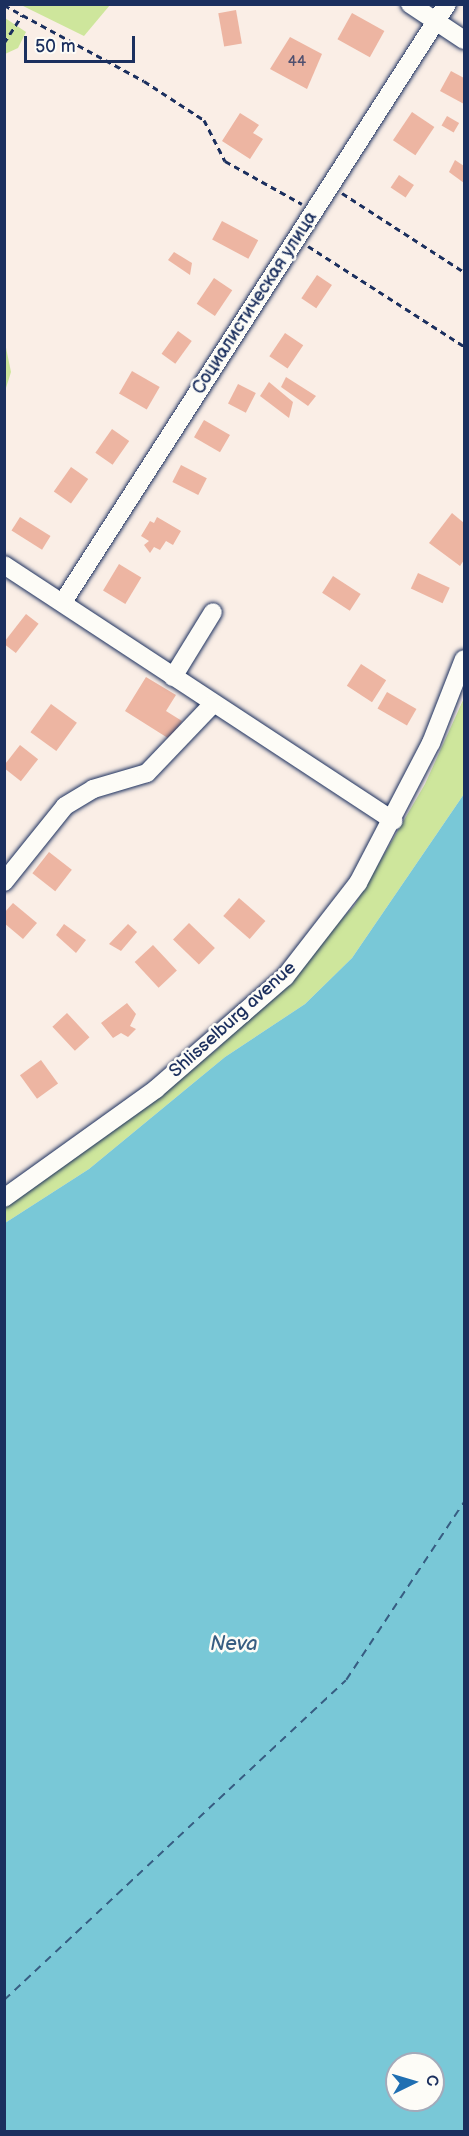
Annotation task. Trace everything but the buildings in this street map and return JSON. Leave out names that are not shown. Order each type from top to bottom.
[{"type":"street","points":[[410,4],[465,40]]},
{"type":"street","name":"Социалистическая улица","points":[[63,602],[447,4]]},
{"type":"street","points":[[4,566],[63,602],[213,704],[393,821]]},
{"type":"street","points":[[173,677],[213,612]]},
{"type":"street","name":"Shlisselburg avenue","points":[[4,1198],[156,1089],[285,977],[358,883],[393,821],[431,743],[465,659]]},
{"type":"street","points":[[4,882],[65,806],[93,789],[147,773],[213,704]]},
{"type":"path","points":[[4,5],[144,81],[204,120],[225,161],[314,211]]},
{"type":"path","points":[[4,43],[22,15]]},
{"type":"path","points":[[330,186],[465,272]]},
{"type":"path","points":[[297,238],[465,346]]},
{"type":"green space","points":[[21,5],[110,5],[84,36]]},
{"type":"green space","points":[[5,18],[26,32],[18,48],[5,54]]},
{"type":"green space","points":[[5,343],[11,372],[5,391]]},
{"type":"green space","points":[[464,698],[464,794],[352,958],[305,1004],[225,1057],[89,1169],[5,1223],[5,1200],[216,1050],[354,906],[425,784]]},
{"type":"water","name":"Neva","points":[[464,794],[464,2131],[5,2131],[5,1223],[89,1169],[225,1057],[305,1004],[352,958]]},
{"type":"ferry route","points":[[4,2000],[346,1680],[464,1502]]}]
